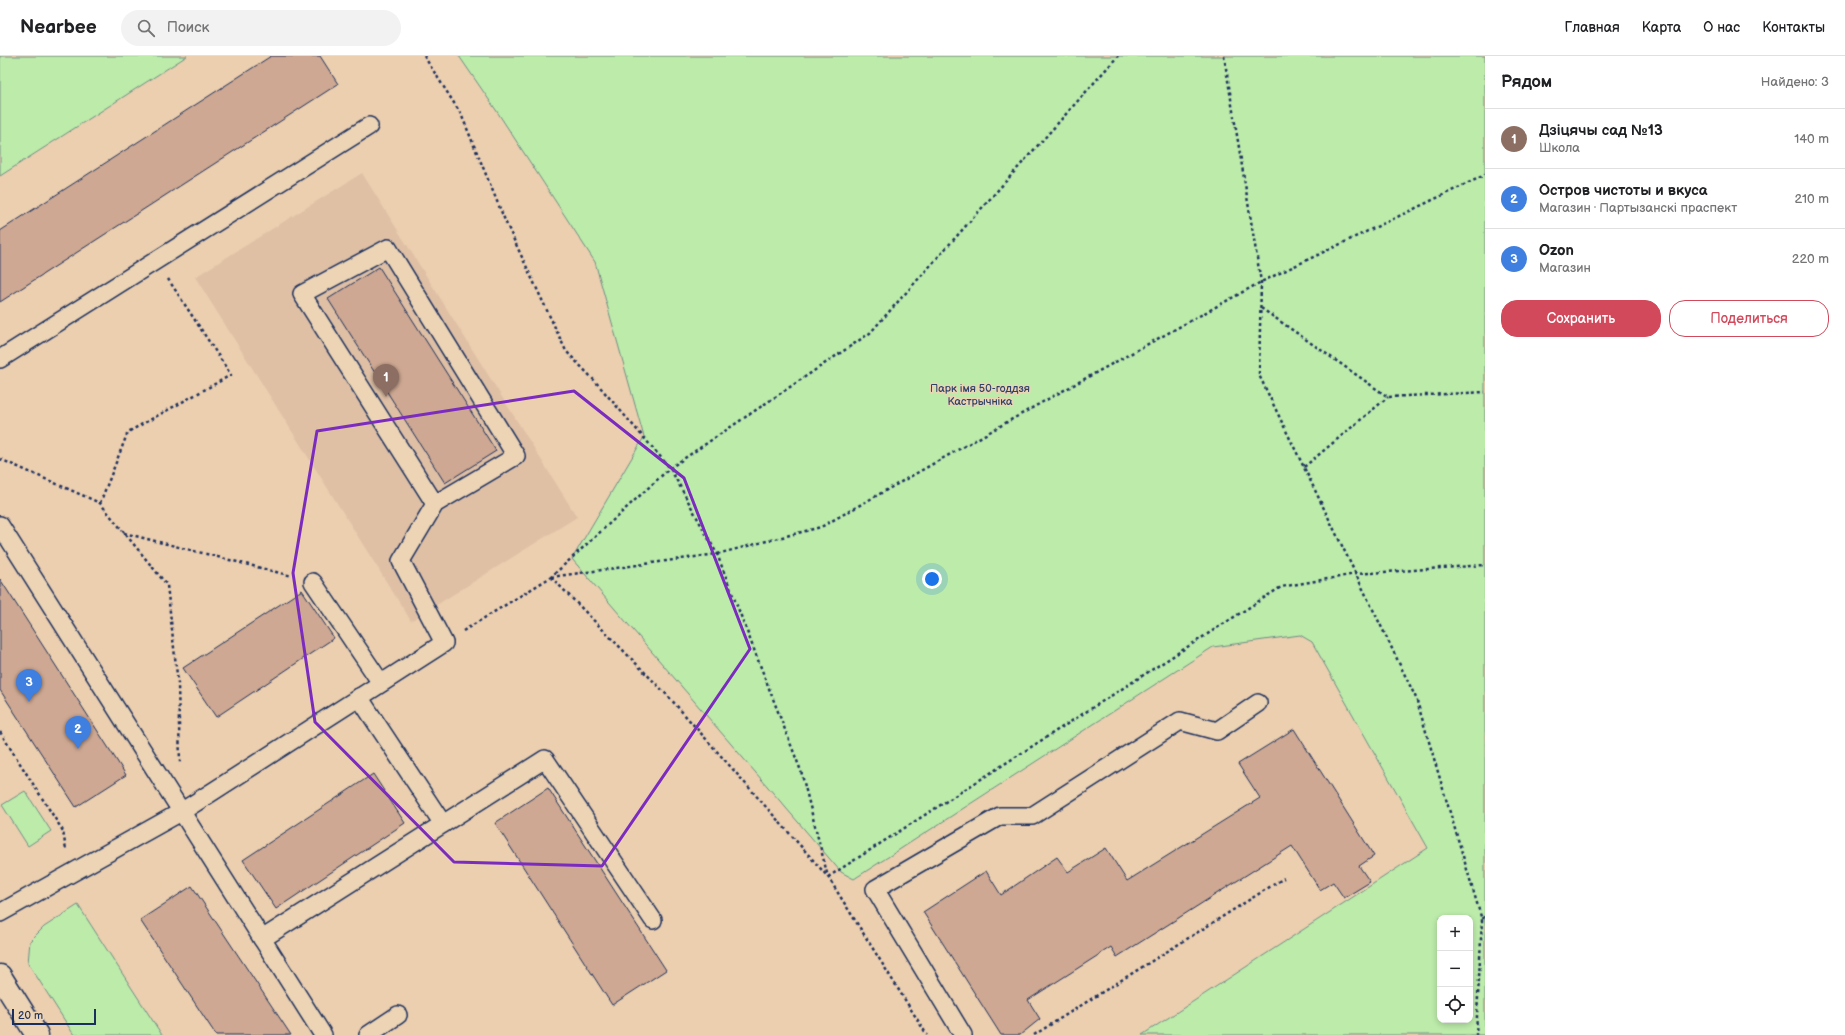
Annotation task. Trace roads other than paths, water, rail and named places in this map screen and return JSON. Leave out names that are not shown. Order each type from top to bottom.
[{"type":"main road","points":[[0,976],[37,1035]]},
{"type":"lane","points":[[0,359],[368,126]]},
{"type":"lane","points":[[0,913],[181,812],[444,642],[401,562],[435,504],[516,456],[388,248],[302,294],[435,504]]},
{"type":"lane","points":[[0,526],[323,1035]]},
{"type":"lane","points":[[313,582],[381,683]]},
{"type":"lane","points":[[359,697],[443,824]]},
{"type":"lane","points":[[963,1035],[875,890],[1000,816],[1032,816],[1180,721],[1217,731],[1258,703]]},
{"type":"lane","points":[[262,939],[545,759],[653,920]]},
{"type":"lane","points":[[368,1035],[398,1015]]},
{"type":"place","name":"Дзіцячы сад №13","points":[[386,397]]},
{"type":"place","name":"Ozon","points":[[29,702]]},
{"type":"place","name":"Остров чистоты и вкуса","points":[[78,749]]},
{"type":"park label","name":"Парк імя 50-годдзя Кастрычніка","points":[[980,394]]}]
